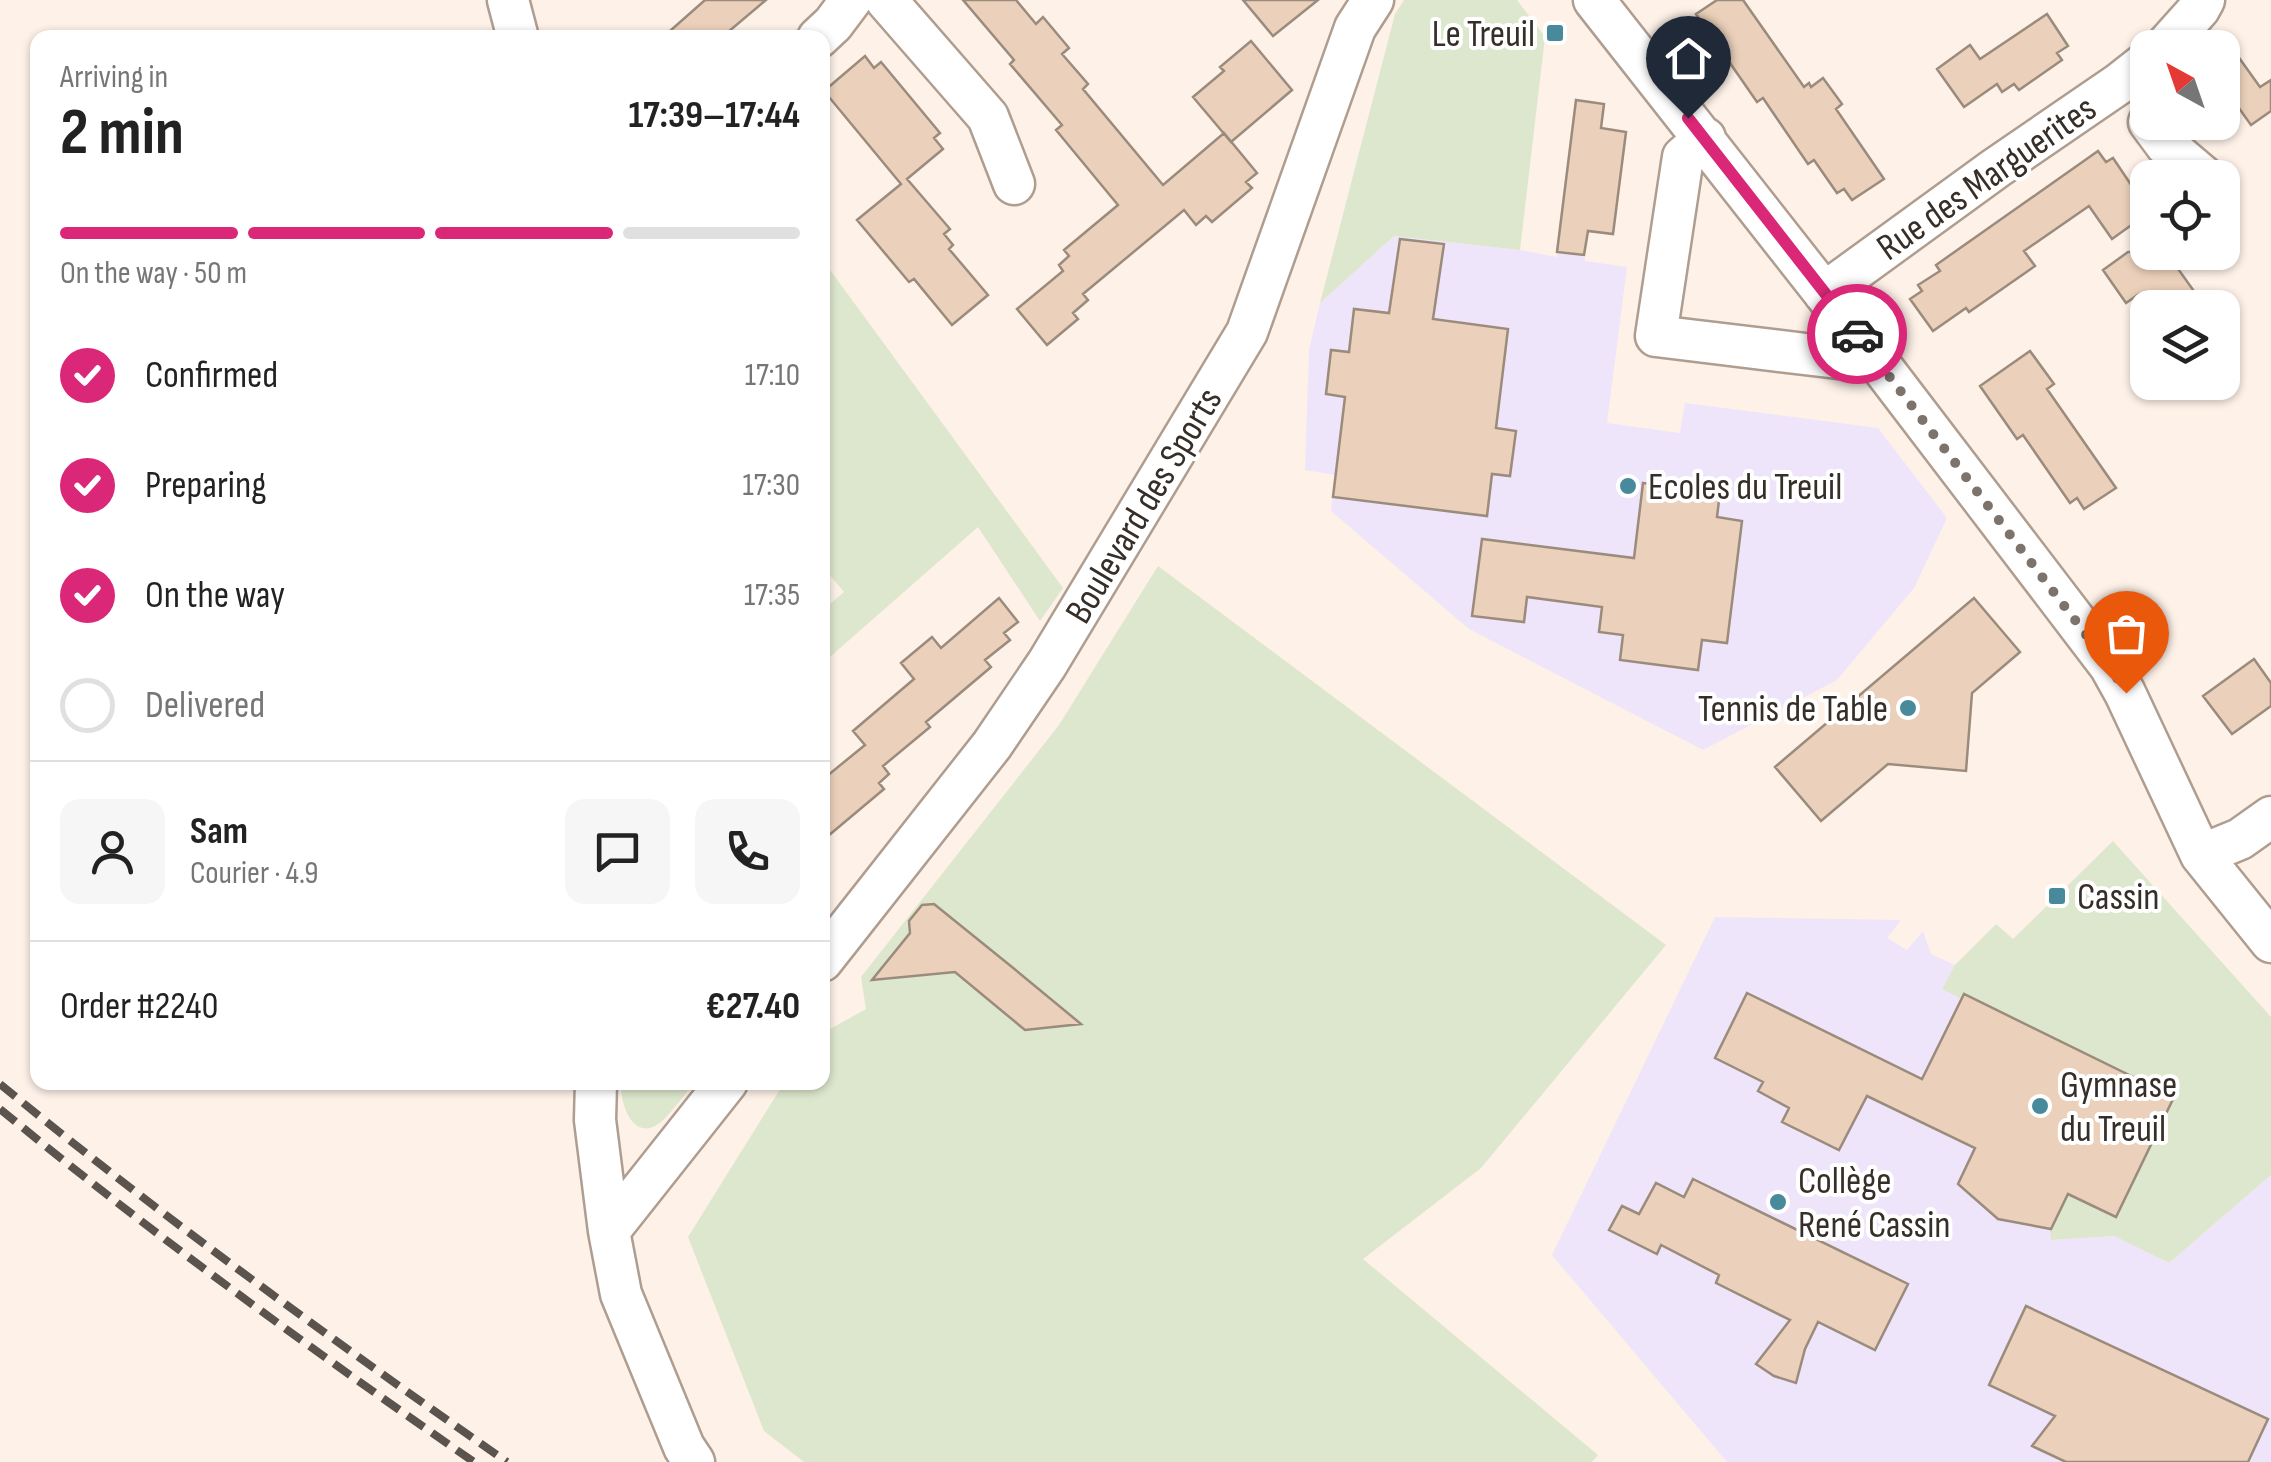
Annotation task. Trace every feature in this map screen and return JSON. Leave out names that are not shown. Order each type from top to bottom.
[{"type":"street","points":[[508,0],[516,30]]},
{"type":"street","points":[[827,30],[851,0]]},
{"type":"street","points":[[886,0],[988,117],[1014,184]]},
{"type":"street","name":"Boulevard des Sports","points":[[830,951],[992,745],[1047,664],[1247,332],[1355,28],[1373,0]]},
{"type":"street","points":[[2181,30],[2204,0]]},
{"type":"street","points":[[1599,3],[2110,666],[2201,855],[2271,942]]},
{"type":"street","name":"Rue des Marguerites","points":[[1824,293],[2130,75]]},
{"type":"street","points":[[1704,138],[1683,157],[1656,336],[1838,358],[1862,341]]},
{"type":"street","points":[[2162,140],[2184,160]]},
{"type":"street","points":[[2201,855],[2240,839],[2271,817]]},
{"type":"street","points":[[596,1090],[595,1120],[621,1294],[694,1462]]},
{"type":"street","points":[[609,1231],[720,1090]]},
{"type":"shaded area","name":"Ecoles du Treuil","points":[[1394,236],[1557,257],[1557,252],[1584,255],[1585,261],[1627,267],[1607,423],[1680,433],[1685,403],[1878,428],[1947,518],[1914,588],[1837,680],[1703,750],[1469,629],[1331,511],[1335,475],[1305,470],[1309,350],[1320,303]]},
{"type":"shaded area","name":"Collège René Cassin","points":[[1715,917],[1901,920],[1887,938],[1907,950],[1923,931],[1931,954],[1955,965],[1942,989],[1962,998],[1975,1148],[1998,1219],[2051,1229],[2052,1240],[2114,1236],[2169,1263],[2271,1175],[2271,1462],[1727,1462],[1552,1255]]},
{"type":"green space","points":[[1404,0],[1517,0],[1545,37],[1520,250],[1394,236],[1320,303],[1395,14]]},
{"type":"green space","points":[[830,270],[1063,588],[1040,621],[978,527],[830,657],[830,604],[844,592],[830,575]]},
{"type":"green space","points":[[1158,566],[1666,945],[1481,1168],[1363,1259],[1598,1455],[1592,1462],[804,1462],[764,1431],[688,1237],[780,1090],[830,1090],[830,1029],[866,1009],[861,977],[1059,725]]},
{"type":"green space","points":[[2113,841],[2271,1017],[2271,1175],[2169,1263],[2114,1236],[2051,1240],[2050,1229],[1998,1219],[1958,1184],[1975,1148],[1905,1114],[1962,999],[1942,989],[1955,965],[1996,924],[2013,939]]},
{"type":"green space","points":[[622,1090],[688,1090],[652,1127],[636,1125],[623,1102]]},
{"type":"building","points":[[705,0],[766,0],[730,30],[671,30]]},
{"type":"building","points":[[963,0],[1016,0],[1036,24],[1043,17],[1069,48],[1062,54],[1088,84],[1083,89],[1163,185],[1224,133],[1257,173],[1246,182],[1252,188],[1212,222],[1206,216],[1196,225],[1184,210],[1083,294],[1088,300],[1073,313],[1078,319],[1047,345],[1017,309],[1063,271],[1059,265],[1069,256],[1064,250],[1118,205],[1056,130],[1062,125],[1010,64],[1014,60]]},
{"type":"building","points":[[1243,0],[1318,0],[1273,36]]},
{"type":"building","points":[[1717,0],[1743,0],[1804,87],[1823,78],[1842,104],[1836,109],[1884,179],[1852,200],[1844,189],[1837,193],[1814,160],[1808,164],[1763,98],[1757,102],[1696,14]]},
{"type":"building","points":[[2047,14],[2068,46],[2057,53],[2062,60],[2019,90],[2014,84],[2002,92],[1997,84],[1964,107],[1937,69],[1970,45],[1980,59]]},
{"type":"building","points":[[1251,41],[1292,90],[1231,142],[1193,97]]},
{"type":"building","points":[[865,56],[874,68],[881,62],[940,133],[934,138],[943,149],[907,179],[950,229],[944,234],[953,245],[949,249],[988,295],[952,325],[914,279],[909,282],[857,220],[901,184],[830,98],[830,86]]},
{"type":"building","points":[[2240,59],[2260,87],[2271,80],[2271,111],[2251,125],[2240,110]]},
{"type":"building","points":[[1576,100],[1604,104],[1601,128],[1626,132],[1613,234],[1588,231],[1584,255],[1557,252]]},
{"type":"building","points":[[2098,151],[2106,162],[2113,158],[2130,183],[2130,226],[2112,239],[2089,206],[2024,251],[2035,266],[1969,312],[1966,308],[1933,331],[1910,299],[1922,291],[1918,285],[1940,271],[1936,265]]},
{"type":"building","points":[[1400,239],[1444,244],[1433,319],[1508,329],[1496,428],[1516,431],[1510,476],[1492,474],[1487,516],[1333,497],[1345,397],[1326,394],[1331,350],[1349,352],[1354,309],[1389,313]]},
{"type":"building","points":[[2130,252],[2130,270],[2179,270],[2193,290],[2130,290],[2130,300],[2126,303],[2103,270]]},
{"type":"building","points":[[2030,351],[2054,384],[2047,389],[2116,488],[2084,509],[2077,498],[2070,503],[2023,435],[2017,439],[1980,386]]},
{"type":"building","points":[[1643,483],[1720,492],[1717,517],[1742,521],[1727,643],[1702,640],[1698,670],[1620,660],[1623,635],[1599,632],[1602,607],[1527,597],[1524,622],[1472,616],[1482,539],[1634,558]]},
{"type":"building","points":[[999,598],[1018,622],[1004,633],[1010,640],[985,660],[991,667],[926,722],[930,727],[883,766],[889,774],[879,783],[884,789],[830,834],[830,773],[865,745],[853,731],[914,679],[901,663],[932,637],[941,648]]},
{"type":"building","name":"Tennis de Table","points":[[1974,598],[2020,652],[1972,693],[1966,771],[1888,764],[1821,821],[1775,767]]},
{"type":"building","points":[[2254,659],[2271,683],[2271,706],[2232,734],[2203,696]]},
{"type":"building","points":[[934,904],[1081,1024],[1025,1030],[955,972],[872,980],[910,933],[909,921],[922,905]]},
{"type":"building","name":"Gymnase du Treuil","points":[[1747,993],[1922,1079],[1964,994],[2174,1097],[2116,1217],[2068,1194],[2051,1229],[1998,1219],[1958,1184],[1975,1148],[1867,1096],[1839,1150],[1782,1122],[1789,1108],[1758,1091],[1763,1082],[1715,1058]]},
{"type":"building","points":[[1693,1179],[1908,1284],[1875,1350],[1818,1322],[1805,1349],[1796,1383],[1774,1376],[1756,1364],[1790,1320],[1716,1283],[1719,1275],[1661,1245],[1657,1254],[1609,1230],[1622,1206],[1639,1214],[1656,1183],[1684,1197]]},
{"type":"building","points":[[2026,1306],[2268,1419],[2248,1462],[2066,1462],[2032,1446],[2055,1416],[1989,1385]]},
{"type":"railway","points":[[0,1084],[250,1278],[507,1462]]},
{"type":"railway","points":[[0,1109],[233,1290],[474,1462]]},
{"type":"way so far","points":[[1857,334],[2110,666],[2126,693]]},
{"type":"place","name":"Le Treuil","points":[[1555,33]]},
{"type":"place","name":"Ecoles du Treuil","points":[[1628,486]]},
{"type":"place","name":"Tennis de Table","points":[[1908,708]]},
{"type":"place","name":"Cassin","points":[[2057,896]]},
{"type":"place","name":"Gymnase du Treuil","points":[[2040,1106]]},
{"type":"place","name":"Collège René Cassin","points":[[1778,1202]]},
{"type":"route","points":[[1688,118],[1857,334]]}]
